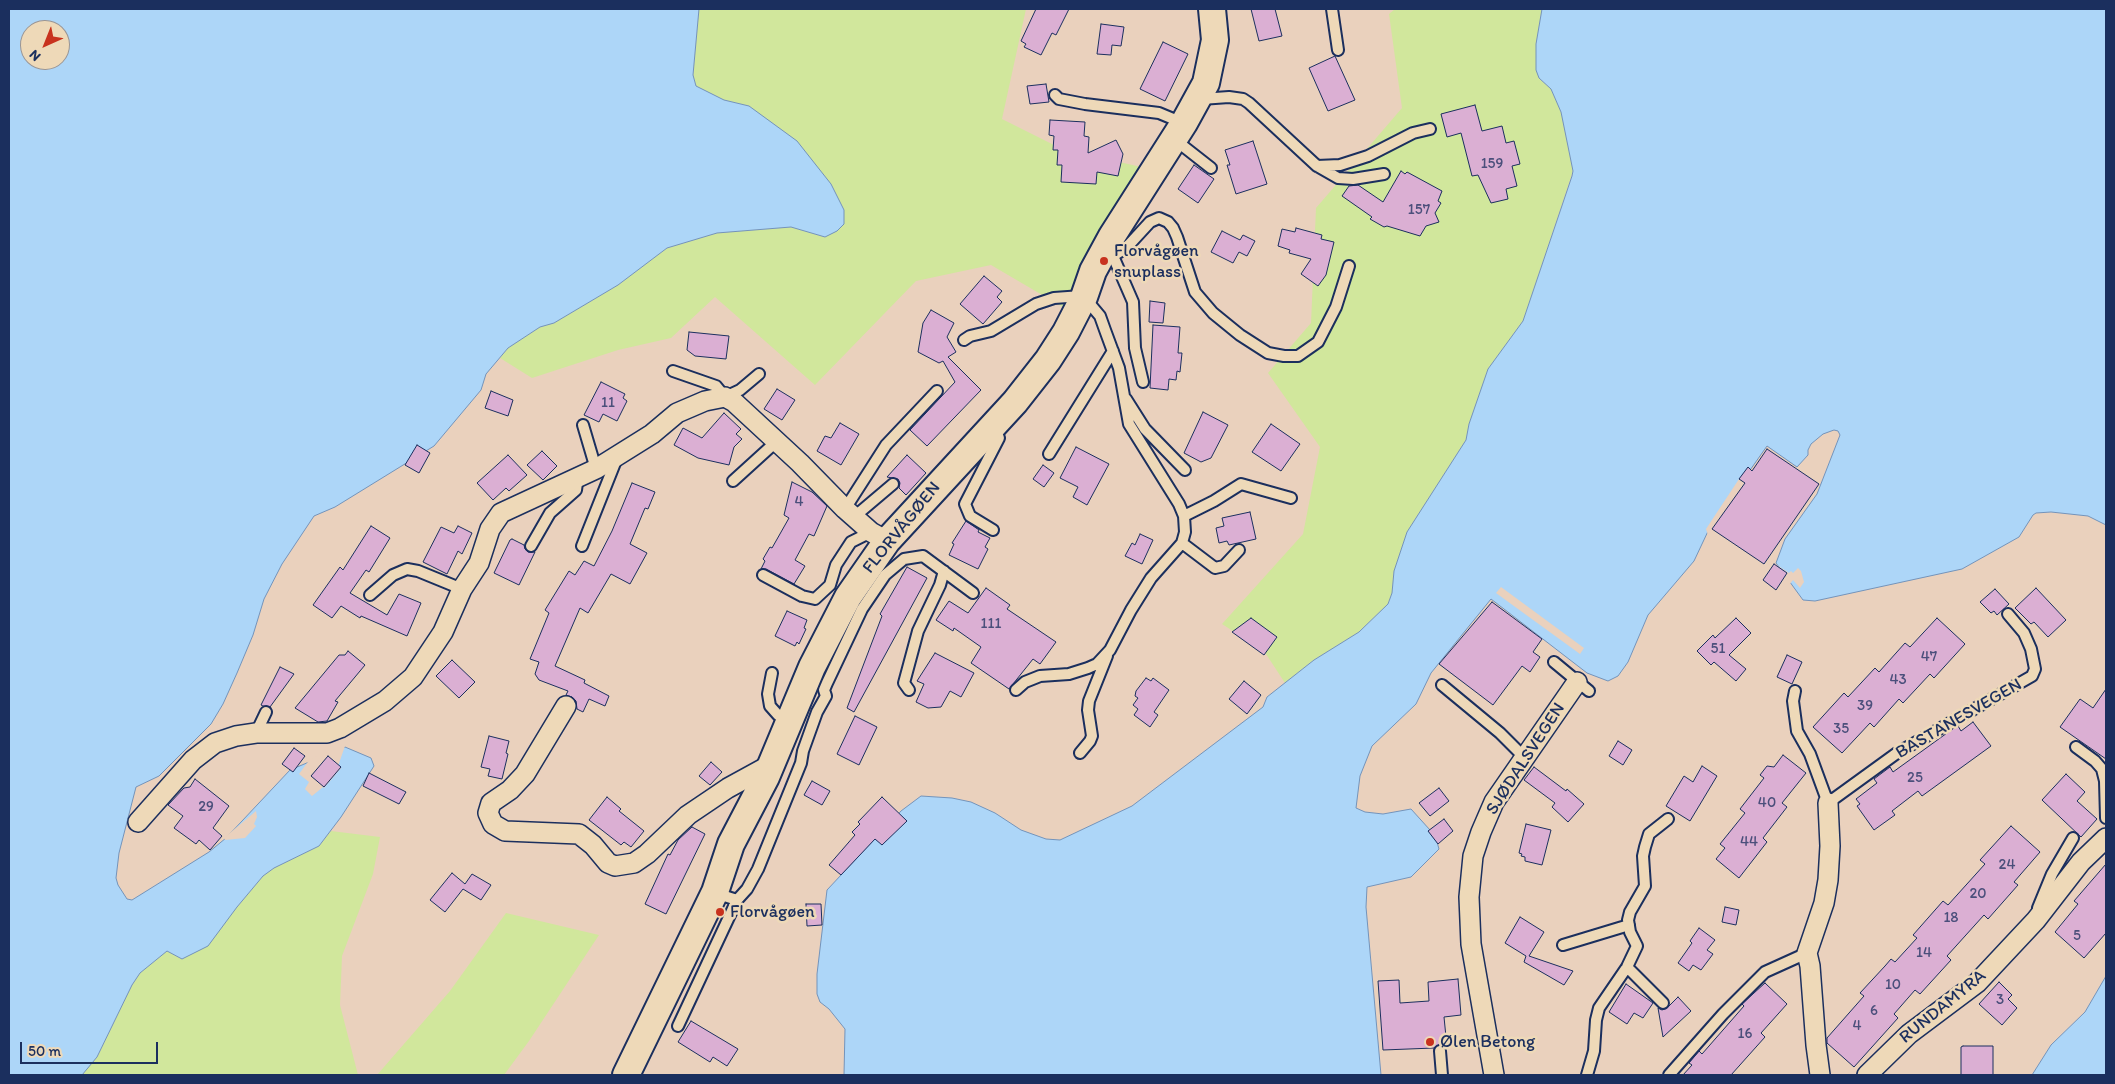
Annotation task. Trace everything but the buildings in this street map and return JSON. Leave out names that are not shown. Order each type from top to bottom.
[{"type":"main road","name":"FLORVÅGØEN","points":[[626,1075],[726,896],[731,844],[770,766],[812,667],[879,536],[1015,402],[1048,360],[1066,332],[1084,297],[1093,271],[1108,254],[1131,206],[1198,100],[1206,83],[1215,40],[1212,9]]},
{"type":"street","points":[[138,822],[193,760],[215,743],[236,736],[256,733],[327,733],[340,728],[385,701],[413,676],[443,632],[462,589],[479,563],[490,529],[501,513],[596,469],[652,434],[677,413],[705,401],[725,397],[734,402],[777,441],[849,513],[879,536]]},
{"type":"street","name":"SJØDALSVEGEN","points":[[1494,1075],[1471,944],[1470,876],[1473,856],[1486,819],[1508,781],[1524,757],[1583,686]]},
{"type":"street","points":[[566,706],[525,774],[510,790],[490,803],[488,814],[493,824],[506,831],[579,834],[593,845],[608,863],[615,866],[634,863],[647,854],[688,815],[728,788],[770,766]]},
{"type":"street","points":[[1820,1075],[1810,966],[1806,953],[1824,903],[1828,880],[1830,846],[1828,803]]},
{"type":"street","name":"RUNDAMYRA","points":[[1867,1075],[1909,1034],[1977,983],[2020,938],[2081,862],[2106,838]]},
{"type":"lane","points":[[1332,9],[1338,50]]},
{"type":"lane","points":[[1055,95],[1059,99],[1085,104],[1159,113],[1179,131],[1211,168]]},
{"type":"lane","points":[[1198,100],[1229,97],[1243,99],[1317,166],[1338,178],[1353,179],[1384,174]]},
{"type":"lane","points":[[1317,166],[1340,165],[1368,156],[1413,133],[1430,129]]},
{"type":"lane","name":"FLORVÅGØEN","points":[[1108,254],[1127,247],[1150,222],[1159,218],[1168,222],[1177,237],[1195,292],[1213,313],[1240,335],[1268,353],[1284,356],[1298,356],[1318,342],[1336,308],[1349,266]]},
{"type":"lane","points":[[1108,254],[1133,302],[1135,348],[1143,382]]},
{"type":"lane","points":[[964,340],[970,336],[991,331],[1036,304],[1054,298],[1084,297],[1100,316],[1113,351],[1119,368],[1130,424],[1179,504],[1184,516],[1185,532],[1182,543],[1151,578],[1131,610],[1110,650],[1089,701],[1088,710],[1092,736],[1080,753]]},
{"type":"lane","points":[[1049,454],[1113,351]]},
{"type":"lane","points":[[673,371],[716,386],[725,397],[740,390],[759,374]]},
{"type":"lane","points":[[849,513],[886,445],[937,390]]},
{"type":"lane","points":[[1123,396],[1145,429],[1185,470]]},
{"type":"lane","points":[[583,425],[596,469]]},
{"type":"lane","name":"FLORVÅGØEN","points":[[992,426],[998,432],[999,438],[965,504],[970,516],[993,530]]},
{"type":"lane","points":[[733,480],[777,441]]},
{"type":"lane","points":[[582,546],[618,455]]},
{"type":"lane","points":[[531,546],[550,513],[576,490],[577,483],[574,479]]},
{"type":"lane","points":[[849,513],[893,484]]},
{"type":"lane","points":[[1184,516],[1214,501],[1241,484],[1291,498]]},
{"type":"lane","points":[[763,575],[802,596],[815,599],[830,584],[836,565],[851,542],[879,536]]},
{"type":"lane","points":[[1182,543],[1215,568],[1224,566],[1239,550]]},
{"type":"lane","name":"FLORVÅGØEN","points":[[726,896],[747,889],[758,869],[801,763],[803,751],[817,712],[826,696],[824,690],[827,683],[862,609],[885,576],[904,559],[923,556],[973,593]]},
{"type":"lane","points":[[370,595],[393,575],[407,569],[418,571],[462,589]]},
{"type":"lane","points":[[909,690],[904,683],[918,631],[940,585],[944,571]]},
{"type":"lane","name":"BASTANESVEGEN","points":[[1828,803],[1897,753],[2032,676],[2035,668],[2031,649],[2024,632],[2008,614]]},
{"type":"lane","points":[[1016,690],[1025,682],[1040,676],[1069,674],[1088,668],[1097,664],[1110,650]]},
{"type":"lane","points":[[1554,662],[1583,686]]},
{"type":"lane","points":[[772,673],[768,694],[770,706],[788,721]]},
{"type":"lane","points":[[1442,685],[1500,733],[1524,757]]},
{"type":"lane","points":[[1795,691],[1793,701],[1798,731],[1810,754],[1828,803]]},
{"type":"lane","points":[[256,733],[266,712]]},
{"type":"lane","points":[[2076,746],[2102,769],[2105,781],[2106,818]]},
{"type":"lane","points":[[1587,1075],[1594,1050],[1596,1020],[1599,1008],[1627,967],[1637,946],[1629,925],[1630,912],[1645,886],[1643,856],[1649,834],[1668,819]]},
{"type":"lane","name":"RUNDAMYRA","points":[[2020,938],[2037,911],[2052,874],[2073,838]]},
{"type":"lane","points":[[678,1026],[726,896]]},
{"type":"lane","points":[[1563,945],[1629,925]]},
{"type":"lane","points":[[1669,1075],[1750,985],[1765,972],[1806,953]]},
{"type":"lane","points":[[1627,967],[1664,1003]]},
{"type":"lane","points":[[1440,1050],[1442,1075]]},
{"type":"green space","points":[[699,9],[1026,9],[1002,119],[1062,149],[1159,171],[1066,309],[991,265],[916,281],[815,385],[715,297],[671,338],[618,350],[532,378],[500,358],[508,348],[540,327],[554,323],[618,285],[667,248],[717,233],[791,227],[825,237],[844,210],[831,184],[749,106],[724,100],[696,86],[693,75]]},
{"type":"green space","points":[[1395,9],[1542,9],[1536,44],[1539,78],[1551,89],[1561,112],[1573,171],[1523,321],[1488,369],[1469,424],[1466,440],[1407,532],[1394,571],[1392,593],[1388,604],[1359,632],[1314,660],[1285,683],[1264,651],[1222,624],[1303,534],[1320,447],[1268,373],[1311,323],[1316,208],[1402,108],[1389,14]]},
{"type":"green space","points":[[331,831],[380,837],[373,874],[342,956],[340,1005],[358,1075],[82,1075],[97,1057],[132,985],[140,973],[167,951],[182,959],[237,907],[263,876],[274,868],[319,846]]},
{"type":"green space","points":[[506,913],[599,935],[529,1041],[504,1075],[377,1075],[450,991]]},
{"type":"water","points":[[9,9],[699,9],[693,75],[696,86],[724,100],[749,106],[797,141],[831,184],[844,210],[844,224],[837,231],[825,237],[791,227],[717,233],[667,248],[618,285],[554,323],[540,327],[508,348],[486,374],[481,390],[434,446],[335,507],[314,516],[282,564],[264,599],[253,635],[237,673],[223,704],[211,724],[159,776],[136,787],[119,853],[116,878],[118,885],[127,899],[132,900],[209,852],[226,838],[290,770],[345,747],[371,758],[374,766],[341,817],[319,846],[274,868],[263,876],[208,946],[182,959],[167,951],[140,973],[132,985],[97,1057],[82,1075],[9,1075]]},
{"type":"water","points":[[1542,9],[2106,9],[2106,525],[2088,516],[2051,512],[2036,513],[2019,537],[1962,569],[1815,601],[1803,600],[1776,563],[1785,539],[1817,494],[1840,435],[1838,431],[1834,430],[1823,434],[1811,444],[1808,455],[1797,467],[1767,446],[1710,527],[1694,561],[1648,615],[1628,662],[1618,676],[1608,681],[1587,673],[1491,599],[1431,673],[1416,704],[1372,746],[1360,776],[1356,808],[1365,812],[1383,814],[1411,809],[1430,830],[1439,849],[1411,877],[1367,887],[1366,907],[1381,1075],[844,1075],[845,1029],[829,1009],[820,1002],[817,994],[817,974],[827,890],[901,811],[921,796],[952,798],[971,802],[995,813],[1021,830],[1046,839],[1060,840],[1132,806],[1263,707],[1267,697],[1314,660],[1359,632],[1388,604],[1392,593],[1394,571],[1407,532],[1466,440],[1469,424],[1488,369],[1523,321],[1572,176],[1573,171],[1561,112],[1551,89],[1539,78],[1536,70],[1536,44]]},
{"type":"water","points":[[2106,976],[2106,1075],[2032,1075],[2051,1045],[2085,1012]]},
{"type":"pier","points":[[1739,479],[1744,482],[1712,528],[1700,554],[1708,535],[1706,529]]},
{"type":"pier","points":[[1774,563],[1789,573],[1791,571],[1793,573],[1798,568],[1801,571],[1804,582],[1800,588],[1793,580],[1789,585],[1784,579],[1787,573]]},
{"type":"pier","points":[[1501,587],[1584,648],[1580,654],[1496,593]]},
{"type":"pier","points":[[345,746],[338,766],[341,768],[324,788],[312,796],[305,789],[309,782],[299,774],[310,759]]},
{"type":"pier","points":[[256,811],[257,817],[254,824],[256,826],[245,838],[225,840],[224,838]]},
{"type":"place","name":"Florvågøen snuplass","points":[[1104,261]]},
{"type":"place","name":"Florvågøen","points":[[720,912]]},
{"type":"place","name":"Ølen Betong","points":[[1430,1042]]}]
